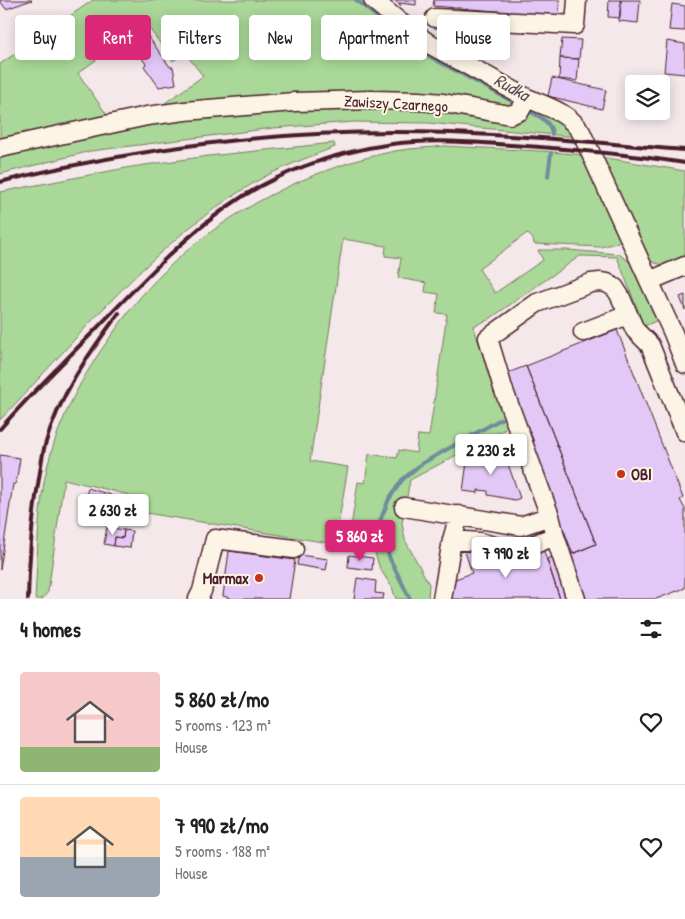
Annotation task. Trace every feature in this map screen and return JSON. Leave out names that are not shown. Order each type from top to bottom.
[{"type":"street","points":[[373,0],[431,45],[524,103]]},
{"type":"street","points":[[435,18],[575,25],[577,0]]},
{"type":"street","name":"Zawiszy Czarnego","points":[[0,148],[147,116],[294,102],[419,101],[443,103],[502,115],[510,115],[524,103],[562,112],[576,124],[591,151],[673,333],[685,364]]},
{"type":"street","points":[[649,281],[685,266]]},
{"type":"street","points":[[576,599],[550,516],[503,388],[488,338],[537,303],[591,283],[607,283],[615,288],[635,330],[650,346],[685,432]]},
{"type":"street","points":[[583,332],[628,315]]},
{"type":"street","points":[[404,507],[521,526],[550,516]]},
{"type":"street","points":[[442,599],[452,540],[459,515]]},
{"type":"street","points":[[452,540],[480,542],[518,551],[555,536]]},
{"type":"street","points":[[198,599],[202,591],[215,539],[294,550]]},
{"type":"green space","points":[[93,0],[364,0],[382,15],[321,15],[321,60],[427,60],[427,44],[437,50],[437,60],[454,60],[518,99],[512,109],[442,99],[158,108],[203,76],[190,60],[239,60],[239,15],[161,15],[161,45],[151,31],[151,15],[85,15],[85,60],[96,60],[78,73],[109,118],[0,143],[0,64],[15,54],[15,60],[75,60],[75,15],[71,15]]},
{"type":"green space","points":[[530,104],[554,116],[577,137],[428,123],[353,122],[273,128],[91,151],[0,174],[0,153],[67,137],[222,111],[391,106],[474,115]]},
{"type":"green space","points":[[334,143],[335,147],[262,178],[216,208],[182,234],[118,293],[0,420],[0,192],[131,167],[208,156]]},
{"type":"green space","points":[[444,146],[585,155],[623,241],[601,247],[534,244],[533,239],[527,233],[479,269],[495,293],[543,260],[538,250],[619,254],[636,267],[659,320],[644,326],[617,257],[580,256],[488,320],[473,326],[509,427],[410,480],[402,523],[405,540],[429,584],[428,599],[396,599],[392,587],[380,569],[374,550],[348,546],[358,482],[365,483],[369,454],[397,458],[399,450],[416,453],[418,435],[429,436],[447,314],[436,313],[439,294],[425,292],[426,283],[398,278],[401,258],[385,256],[386,246],[343,239],[310,461],[348,467],[335,544],[146,513],[129,495],[64,479],[48,592],[42,599],[35,599],[38,531],[42,496],[44,480],[53,447],[66,413],[82,381],[136,302],[164,272],[213,230],[271,195],[301,180],[364,158],[401,150]]},
{"type":"green space","points":[[601,157],[685,171],[685,258],[667,264],[658,264],[648,260]]},
{"type":"building","points":[[1,0],[32,0],[6,9]]},
{"type":"building","points":[[394,0],[416,0],[416,5],[399,3],[401,6]]},
{"type":"building","points":[[434,0],[560,0],[559,16],[433,6]]},
{"type":"building","points":[[609,0],[621,0],[620,18],[608,17]]},
{"type":"building","points":[[621,0],[640,0],[638,23],[619,21]]},
{"type":"building","points":[[672,4],[685,6],[685,31],[669,30]]},
{"type":"building","points":[[562,39],[581,40],[579,59],[560,58]]},
{"type":"building","points":[[151,40],[161,54],[161,60],[165,60],[170,67],[173,67],[176,84],[159,87],[144,66],[146,64],[143,60],[151,60]]},
{"type":"building","points":[[667,41],[685,44],[685,74],[664,72]]},
{"type":"building","points":[[560,58],[579,59],[577,81],[559,79]]},
{"type":"building","points":[[552,78],[606,90],[602,109],[548,96]]},
{"type":"building","points":[[685,295],[685,310],[680,297]]},
{"type":"building","name":"OBI","points":[[617,330],[683,498],[680,500],[685,509],[685,588],[656,599],[583,599],[566,556],[596,544],[526,366]]},
{"type":"building","points":[[526,366],[596,544],[573,554],[534,453],[532,442],[534,442],[530,432],[528,433],[505,374]]},
{"type":"building","points":[[502,447],[520,498],[515,500],[488,495],[488,491],[478,490],[478,493],[463,491],[467,462],[471,463],[472,457]]},
{"type":"building","points":[[0,455],[20,458],[16,484],[13,484],[0,570]]},
{"type":"building","points":[[88,488],[111,495],[108,509],[84,503]]},
{"type":"building","points":[[107,527],[124,530],[123,538],[115,537],[114,546],[104,544]]},
{"type":"building","points":[[124,530],[132,531],[130,548],[114,546],[115,537],[123,538]]},
{"type":"building","points":[[471,547],[475,559],[490,554],[494,566],[543,549],[560,599],[447,599],[450,581],[472,573],[464,549]]},
{"type":"building","name":"Marmax","points":[[229,551],[295,560],[289,599],[233,599],[223,596]]},
{"type":"building","points":[[299,555],[328,559],[326,570],[297,565]]},
{"type":"building","points":[[349,555],[373,558],[372,570],[348,567]]},
{"type":"building","points":[[556,556],[572,599],[560,599],[547,559]]},
{"type":"building","points":[[357,578],[376,581],[375,593],[384,594],[383,599],[354,599]]},
{"type":"waterway","name":"Rudka","points":[[356,0],[418,50],[517,104]]},
{"type":"waterway","name":"Rudka","points":[[525,109],[546,122],[552,134]]},
{"type":"waterway","name":"Rudka","points":[[548,176],[551,153]]},
{"type":"waterway","name":"Rudka","points":[[410,599],[390,559],[381,532],[380,521],[389,499],[402,480],[421,464],[501,419]]},
{"type":"railway","points":[[0,182],[146,152],[245,139],[294,135],[430,132],[540,138],[685,150]]},
{"type":"railway","points":[[0,429],[35,391],[175,250],[227,207],[245,195],[285,174],[349,152],[407,142],[437,141],[576,150],[685,163]]},
{"type":"railway","points":[[28,599],[33,523],[45,445],[58,409],[67,392],[86,359],[119,313]]},
{"type":"place","name":"OBI","points":[[621,474]]},
{"type":"place","name":"Marmax","points":[[259,578]]}]
